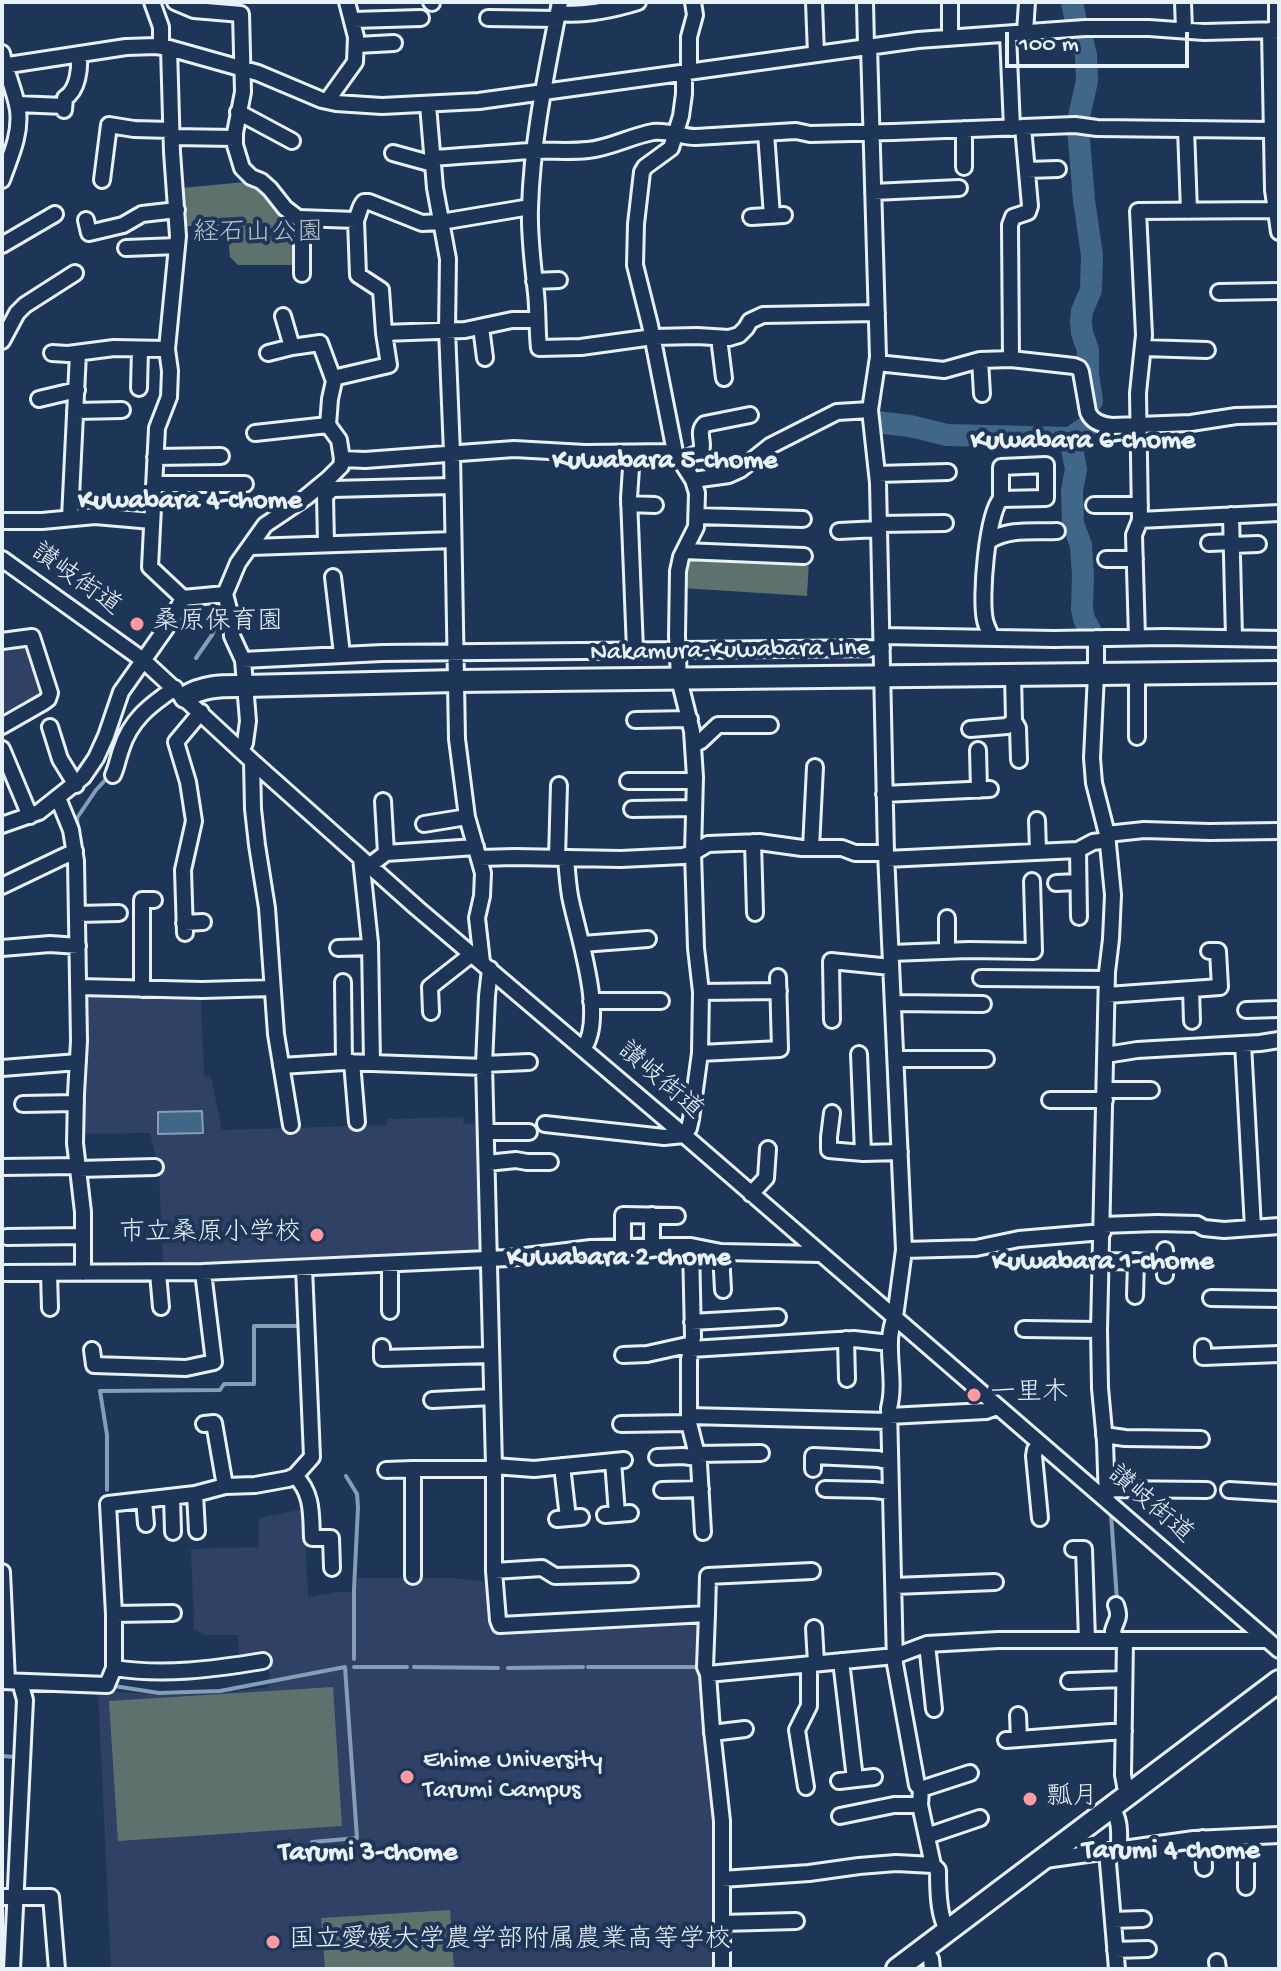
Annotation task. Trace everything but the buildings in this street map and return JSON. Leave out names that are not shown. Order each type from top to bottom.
[{"type":"street","points":[[153,2],[165,47],[177,246],[167,349],[169,397],[157,428],[150,567],[183,598],[225,594]]},
{"type":"street","points":[[175,2],[194,10],[242,8],[242,98],[235,138],[242,168],[270,189],[292,215],[356,220]]},
{"type":"street","points":[[327,101],[355,62],[357,45],[347,2]]},
{"type":"street","points":[[488,18],[558,11],[570,14],[595,12],[638,2]]},
{"type":"street","points":[[814,2],[816,54]]},
{"type":"street","points":[[865,2],[877,313],[877,363],[870,410],[879,526],[886,856],[904,1250],[890,1343],[895,1656],[917,1785],[921,1789],[920,1805],[933,1865],[938,1870],[942,1920],[948,1930]]},
{"type":"street","points":[[950,2],[950,38]]},
{"type":"street","points":[[1025,32],[1027,2]]},
{"type":"street","points":[[1183,2],[1184,30]]},
{"type":"street","points":[[1277,2],[1271,130],[1273,190],[1279,229]]},
{"type":"street","points":[[545,1124],[664,1137],[684,1135],[689,1128],[700,1053],[701,992],[696,948],[693,853],[695,781],[690,719],[679,679],[678,649],[678,571],[696,527],[697,493],[678,456],[635,265],[642,172],[671,148],[681,116],[689,37],[696,4]]},
{"type":"street","points":[[558,11],[534,151],[530,207],[539,348],[581,347],[653,337],[719,338],[739,335],[750,321],[763,315],[877,313]]},
{"type":"street","points":[[353,20],[421,18]]},
{"type":"street","points":[[2,180],[17,137],[19,120],[3,62],[126,47],[165,47],[258,73],[327,101],[382,106],[479,101],[868,46],[950,38],[1100,28],[1275,30]]},
{"type":"street","points":[[1008,34],[1017,128],[1027,170],[1030,206],[1028,212],[1013,217],[1010,225],[1011,359]]},
{"type":"street","points":[[357,45],[394,43]]},
{"type":"street","points":[[17,104],[64,108],[65,98],[74,90],[79,54]]},
{"type":"street","points":[[428,105],[435,188],[448,259],[457,739],[467,817],[483,873],[477,918],[487,996],[484,1066],[494,1571],[500,1625],[707,1614]]},
{"type":"street","points":[[238,112],[292,141]]},
{"type":"street","points":[[102,180],[109,125],[235,138]]},
{"type":"street","points":[[393,153],[432,161],[534,151],[588,150],[666,131],[696,137],[796,131],[810,134],[872,133],[1075,125],[1097,128],[1271,130]]},
{"type":"street","points":[[964,129],[964,167]]},
{"type":"street","points":[[1186,129],[1189,211]]},
{"type":"street","points":[[751,217],[778,216],[766,133]]},
{"type":"street","points":[[1027,170],[1058,169]]},
{"type":"street","points":[[873,192],[959,188]]},
{"type":"street","points":[[333,378],[389,365],[381,290],[358,275],[356,220],[364,202],[422,223],[530,207]]},
{"type":"street","points":[[86,220],[89,233],[123,225],[142,214],[177,210]]},
{"type":"street","points":[[1137,637],[1134,535],[1140,512],[1138,393],[1144,335],[1138,211],[1276,210]]},
{"type":"street","points":[[2,245],[55,214]]},
{"type":"street","points":[[302,218],[302,274]]},
{"type":"street","points":[[126,248],[177,246]]},
{"type":"street","points":[[2,341],[17,313],[25,305],[75,273]]},
{"type":"street","points":[[534,281],[559,280]]},
{"type":"street","points":[[1219,292],[1279,291]]},
{"type":"street","points":[[283,316],[292,347]]},
{"type":"street","points":[[384,333],[465,330],[512,320],[537,320]]},
{"type":"street","points":[[481,327],[485,358]]},
{"type":"street","points":[[719,338],[724,378]]},
{"type":"street","points":[[241,750],[248,721],[243,660],[232,636],[225,594],[238,563],[265,525],[328,479],[341,466],[342,459],[339,440],[328,425],[333,378],[320,343],[268,353]]},
{"type":"street","points":[[52,353],[114,348],[167,349]]},
{"type":"street","points":[[1143,348],[1207,350]]},
{"type":"street","points":[[139,388],[140,349]]},
{"type":"street","points":[[70,518],[78,353]]},
{"type":"street","points":[[877,363],[944,370],[980,360],[1011,359],[1079,368],[1090,417],[1104,425],[1139,426],[1279,415]]},
{"type":"street","points":[[980,360],[982,394]]},
{"type":"street","points":[[39,399],[77,390]]},
{"type":"street","points":[[75,411],[122,410]]},
{"type":"street","points":[[693,480],[729,475],[740,470],[770,446],[837,412],[870,410]]},
{"type":"street","points":[[342,459],[514,449],[678,456],[701,452],[700,432],[705,424],[750,415]]},
{"type":"street","points":[[255,433],[328,425]]},
{"type":"street","points":[[632,453],[629,504],[635,650]]},
{"type":"street","points":[[155,457],[221,456]]},
{"type":"street","points":[[877,479],[946,476]]},
{"type":"street","points":[[154,484],[245,484]]},
{"type":"street","points":[[326,544],[325,496],[332,489],[452,486]]},
{"type":"street","points":[[992,638],[985,619],[984,571],[991,520],[1001,499]]},
{"type":"street","points":[[629,504],[655,505]]},
{"type":"street","points":[[1094,505],[1140,512],[1279,513]]},
{"type":"street","points":[[1231,515],[1234,638]]},
{"type":"street","points":[[2,521],[95,516],[152,521]]},
{"type":"street","points":[[697,516],[803,519]]},
{"type":"street","points":[[839,531],[945,523]]},
{"type":"street","points":[[989,541],[1009,532],[1057,531]]},
{"type":"street","points":[[251,547],[453,540]]},
{"type":"street","points":[[1209,543],[1258,544]]},
{"type":"street","points":[[684,551],[804,556]]},
{"type":"street","name":"讃岐街道","points":[[2,559],[143,660],[365,862],[1040,1444],[1107,1495],[1273,1645]]},
{"type":"street","points":[[1106,559],[1135,559]]},
{"type":"street","points":[[333,577],[342,654]]},
{"type":"street","points":[[2,825],[39,812],[83,777],[106,736],[121,692],[171,621],[183,598]]},
{"type":"street","points":[[2,641],[32,637],[50,693],[44,702],[2,726]]},
{"type":"street","points":[[243,660],[342,654],[678,649],[992,638],[1279,639]]},
{"type":"street","points":[[1096,638],[1092,758],[1094,783],[1108,837],[1113,895],[1107,979],[1099,1330],[1107,1495],[1207,1490]]},
{"type":"street","name":"Nakamura-Kuwabara Line","points":[[180,692],[212,687],[457,681],[1279,672]]},
{"type":"street","points":[[1137,673],[1137,737]]},
{"type":"street","points":[[1013,675],[1019,760]]},
{"type":"street","points":[[113,775],[138,716],[154,702],[180,692]]},
{"type":"street","points":[[201,712],[176,742],[188,782],[194,821],[183,870],[185,928],[203,922]]},
{"type":"street","points":[[635,720],[690,719]]},
{"type":"street","points":[[970,729],[1007,726],[1014,721]]},
{"type":"street","points":[[693,745],[718,725],[770,725]]},
{"type":"street","points":[[50,727],[60,759],[76,785]]},
{"type":"street","points":[[2,749],[30,816]]},
{"type":"street","points":[[884,794],[985,790],[978,750]]},
{"type":"street","points":[[252,761],[253,809],[267,908],[276,1034],[291,1125]]},
{"type":"street","points":[[811,848],[815,767]]},
{"type":"street","points":[[628,781],[695,781]]},
{"type":"street","points":[[559,785],[562,858],[582,944],[591,1001],[591,1036],[583,1049]]},
{"type":"street","points":[[58,798],[71,830],[75,851],[79,987],[75,1143],[83,1212],[83,1273]]},
{"type":"street","points":[[383,801],[386,853]]},
{"type":"street","points":[[632,809],[694,808]]},
{"type":"street","points":[[424,824],[467,817]]},
{"type":"street","points":[[1037,820],[1038,851]]},
{"type":"street","points":[[372,1063],[365,862],[386,853],[478,852],[526,865],[562,858],[683,856],[708,844],[753,842],[842,848],[855,853],[886,856],[1078,850],[1108,837],[1144,830],[1279,831]]},
{"type":"street","points":[[753,842],[755,913]]},
{"type":"street","points":[[170,848],[187,852]]},
{"type":"street","points":[[1078,850],[1079,917]]},
{"type":"street","points":[[2,886],[75,851]]},
{"type":"street","points":[[832,1020],[831,961],[891,960],[947,951],[1034,951],[1032,881]]},
{"type":"street","points":[[1056,883],[1078,882]]},
{"type":"street","points":[[142,989],[142,900],[154,900]]},
{"type":"street","points":[[77,914],[119,913]]},
{"type":"street","points":[[947,918],[947,951]]},
{"type":"street","points":[[582,944],[620,948],[648,939]]},
{"type":"street","points":[[2,948],[50,944],[78,946]]},
{"type":"street","points":[[338,948],[370,947]]},
{"type":"street","points":[[1002,950],[1003,978]]},
{"type":"street","points":[[1107,995],[1220,987],[1218,951],[1209,951]]},
{"type":"street","points":[[431,1012],[430,987],[481,962]]},
{"type":"street","points":[[981,978],[1107,979]]},
{"type":"street","points":[[343,982],[348,1062],[357,1122]]},
{"type":"street","points":[[700,1053],[780,1049],[778,984],[701,992]]},
{"type":"street","points":[[79,987],[272,988]]},
{"type":"street","points":[[1191,989],[1192,1021]]},
{"type":"street","points":[[591,1001],[661,1001]]},
{"type":"street","points":[[893,1003],[983,1004]]},
{"type":"street","points":[[1246,1010],[1279,1009]]},
{"type":"street","points":[[1106,1055],[1279,1040]]},
{"type":"street","points":[[1243,1044],[1253,1228]]},
{"type":"street","points":[[859,1054],[863,1153]]},
{"type":"street","points":[[896,1059],[986,1059]]},
{"type":"street","points":[[2,1068],[78,1062]]},
{"type":"street","points":[[281,1066],[348,1062],[484,1066],[529,1062]]},
{"type":"street","points":[[1050,1100],[1151,1090]]},
{"type":"street","points":[[23,1104],[76,1103]]},
{"type":"street","points":[[832,1113],[829,1150],[900,1152]]},
{"type":"street","points":[[486,1132],[529,1132]]},
{"type":"street","points":[[751,1194],[766,1178],[768,1149]]},
{"type":"street","points":[[487,1163],[516,1160],[550,1162]]},
{"type":"street","points":[[2,1167],[155,1167]]},
{"type":"street","points":[[623,1247],[623,1215],[677,1216]]},
{"type":"street","points":[[652,1215],[652,1246]]},
{"type":"street","points":[[904,1250],[976,1248],[1019,1239],[1157,1223],[1197,1224],[1224,1230],[1279,1226]]},
{"type":"street","points":[[7,1237],[83,1236]]},
{"type":"street","points":[[2,1273],[158,1273],[304,1268],[509,1258],[591,1248],[652,1246],[691,1246],[721,1252],[820,1254]]},
{"type":"street","points":[[691,1246],[689,1420],[697,1456],[703,1532]]},
{"type":"street","points":[[721,1252],[723,1290]]},
{"type":"street","points":[[1101,1261],[1165,1262]]},
{"type":"street","points":[[1135,1296],[1136,1261]]},
{"type":"street","points":[[390,1264],[390,1311]]},
{"type":"street","points":[[10,1682],[107,1685],[114,1668],[108,1504],[288,1479],[295,1476],[312,1457],[304,1268]]},
{"type":"street","points":[[92,1350],[94,1365],[186,1368],[214,1362],[203,1272]]},
{"type":"street","points":[[49,1273],[50,1308]]},
{"type":"street","points":[[158,1273],[161,1307]]},
{"type":"street","points":[[1211,1298],[1279,1299]]},
{"type":"street","points":[[692,1322],[778,1317]]},
{"type":"street","points":[[1024,1329],[1099,1330]]},
{"type":"street","points":[[623,1355],[692,1346],[846,1339],[890,1343]]},
{"type":"street","points":[[846,1339],[847,1379]]},
{"type":"street","points":[[382,1347],[382,1358],[491,1355]]},
{"type":"street","points":[[1203,1347],[1203,1357],[1279,1354]]},
{"type":"street","points":[[432,1400],[492,1397]]},
{"type":"street","points":[[621,1424],[689,1420],[889,1419],[986,1411],[997,1407]]},
{"type":"street","points":[[204,1424],[214,1423],[225,1486]]},
{"type":"street","points":[[1104,1435],[1125,1438],[1194,1435]]},
{"type":"street","points":[[1040,1444],[1034,1456],[1040,1518]]},
{"type":"street","points":[[657,1457],[761,1453]]},
{"type":"street","points":[[813,1469],[813,1456],[890,1462]]},
{"type":"street","points":[[386,1470],[534,1469],[618,1461],[617,1514]]},
{"type":"street","points":[[562,1466],[569,1518]]},
{"type":"street","points":[[413,1469],[413,1576]]},
{"type":"street","points":[[295,1476],[310,1499],[312,1538],[331,1538],[332,1568]]},
{"type":"street","points":[[662,1490],[701,1489]]},
{"type":"street","points":[[825,1489],[891,1492]]},
{"type":"street","points":[[1229,1490],[1279,1493]]},
{"type":"street","points":[[195,1494],[197,1531]]},
{"type":"street","points":[[172,1497],[173,1532]]},
{"type":"street","points":[[144,1500],[146,1524]]},
{"type":"street","points":[[1073,1549],[1084,1549],[1087,1640]]},
{"type":"street","points":[[494,1571],[542,1568],[555,1576],[630,1574]]},
{"type":"street","points":[[2,1572],[10,1682],[25,1700],[9,1897],[12,1969]]},
{"type":"street","points":[[722,1969],[722,1821],[705,1667],[708,1576],[769,1579],[804,1576]]},
{"type":"street","points":[[894,1586],[988,1578]]},
{"type":"street","points":[[1116,1605],[1119,1615],[1113,1631],[1120,1640],[1124,1679],[1123,1775],[1129,1793]]},
{"type":"street","points":[[114,1614],[173,1613]]},
{"type":"street","points":[[806,1787],[794,1751],[797,1730],[809,1706],[814,1628]]},
{"type":"street","points":[[708,1674],[895,1656],[927,1644],[998,1640],[1273,1645]]},
{"type":"street","points":[[927,1644],[934,1709]]},
{"type":"street","points":[[114,1668],[186,1671],[263,1661]]},
{"type":"street","points":[[841,1661],[855,1779]]},
{"type":"street","points":[[1069,1681],[1124,1679]]},
{"type":"street","points":[[897,1969],[1279,1681]]},
{"type":"street","points":[[1018,1715],[1013,1740],[1124,1731]]},
{"type":"street","points":[[712,1733],[745,1729]]},
{"type":"street","points":[[921,1789],[970,1773]]},
{"type":"street","points":[[839,1781],[874,1777]]},
{"type":"street","points":[[848,1819],[894,1805],[920,1805]]},
{"type":"street","points":[[1111,1807],[1120,1826],[1113,1850],[1117,1969]]},
{"type":"street","points":[[927,1836],[980,1818]]},
{"type":"street","points":[[1039,1861],[1203,1838],[1279,1835]]},
{"type":"street","points":[[1246,1837],[1246,1887]]},
{"type":"street","points":[[1203,1838],[1204,1868]]},
{"type":"street","points":[[722,1879],[896,1863],[933,1865]]},
{"type":"street","points":[[9,1897],[51,1897],[57,1969]]},
{"type":"street","points":[[1113,1920],[1143,1919]]},
{"type":"street","points":[[722,1923],[796,1921]]},
{"type":"street","points":[[924,1948],[931,1959],[932,1969]]},
{"type":"street","points":[[1115,1950],[1148,1949]]},
{"type":"shaded area","points":[[31,640],[46,693],[2,721],[2,644]]},
{"type":"shaded area","points":[[90,994],[201,997],[204,1076],[211,1077],[222,1130],[387,1125],[387,1119],[463,1117],[464,1124],[478,1123],[481,1248],[475,1253],[163,1264],[159,1173],[150,1133],[82,1134],[83,1065],[87,1059]]},
{"type":"shaded area","points":[[202,1111],[203,1133],[158,1134],[158,1112]]},
{"type":"shaded area","name":"Ehime University Tarumi Campus","points":[[304,1509],[308,1597],[356,1592],[357,1578],[452,1578],[491,1582],[493,1619],[702,1618],[699,1671],[704,1686],[717,1819],[718,1969],[111,1969],[98,1691],[166,1695],[269,1687],[269,1658],[239,1659],[238,1635],[205,1635],[194,1630],[191,1549],[259,1547],[259,1518]]},
{"type":"green space","name":"経石山公園","points":[[245,182],[257,185],[298,222],[298,265],[238,265],[230,257],[227,226],[185,226],[182,188]]},
{"type":"green space","points":[[686,552],[809,560],[807,596],[682,588]]},
{"type":"green space","points":[[333,1687],[342,1826],[118,1841],[109,1701]]},
{"type":"green space","points":[[450,1910],[454,1969],[325,1969],[321,1918]]},
{"type":"waterway","points":[[1072,2],[1076,22]]},
{"type":"waterway","points":[[1078,121],[1087,81],[1081,34]]},
{"type":"waterway","points":[[1078,128],[1092,255],[1091,290],[1081,321],[1088,350],[1092,401]]},
{"type":"waterway","points":[[876,422],[947,435],[1070,438],[1092,423]]},
{"type":"waterway","points":[[1070,438],[1076,469],[1072,491],[1073,524],[1081,545],[1082,609],[1091,632]]},
{"type":"waterway","points":[[196,658],[212,635],[224,609]]},
{"type":"waterway","points":[[79,840],[77,818],[109,776]]},
{"type":"waterway","points":[[1111,1105],[1111,1119]]},
{"type":"waterway","points":[[1110,1150],[1110,1163]]},
{"type":"waterway","points":[[1109,1221],[1110,1181]]},
{"type":"waterway","points":[[1108,1235],[1108,1252]]},
{"type":"waterway","points":[[1107,1284],[1108,1268]]},
{"type":"waterway","points":[[107,1490],[107,1435],[100,1391],[220,1390],[224,1384],[254,1384],[254,1326],[302,1326]]},
{"type":"waterway","points":[[346,1476],[357,1494],[358,1507],[354,1659]]},
{"type":"waterway","points":[[1111,1514],[1117,1600]]},
{"type":"waterway","points":[[114,1686],[159,1693],[220,1691],[345,1667],[357,1838],[312,1842]]},
{"type":"waterway","points":[[354,1667],[407,1667]]},
{"type":"waterway","points":[[414,1667],[498,1668]]},
{"type":"waterway","points":[[508,1668],[583,1667]]},
{"type":"waterway","points":[[588,1667],[701,1667]]},
{"type":"waterway","points":[[2,1756],[15,1757]]},
{"type":"place","name":"桑原保育園","points":[[137,624]]},
{"type":"place","name":"市立桑原小学校","points":[[317,1235]]},
{"type":"place","name":"一里木","points":[[974,1395]]},
{"type":"place","name":"Ehime University Tarumi Campus","points":[[407,1777]]},
{"type":"place","name":"瓢月","points":[[1030,1799]]},
{"type":"place","name":"国立愛媛大学農学部附属農業高等学校","points":[[273,1942]]},
{"type":"district","name":"Kuwabara 6-chome","points":[[1083,443]]},
{"type":"district","name":"Kuwabara 5-chome","points":[[665,463]]},
{"type":"district","name":"Kuwabara 4-chome","points":[[190,503]]},
{"type":"district","name":"Kuwabara 2-chome","points":[[619,1260]]},
{"type":"district","name":"Kuwabara 1-chome","points":[[1103,1264]]},
{"type":"district","name":"Tarumi 4-chome","points":[[1171,1853]]},
{"type":"district","name":"Tarumi 3-chome","points":[[368,1855]]}]
